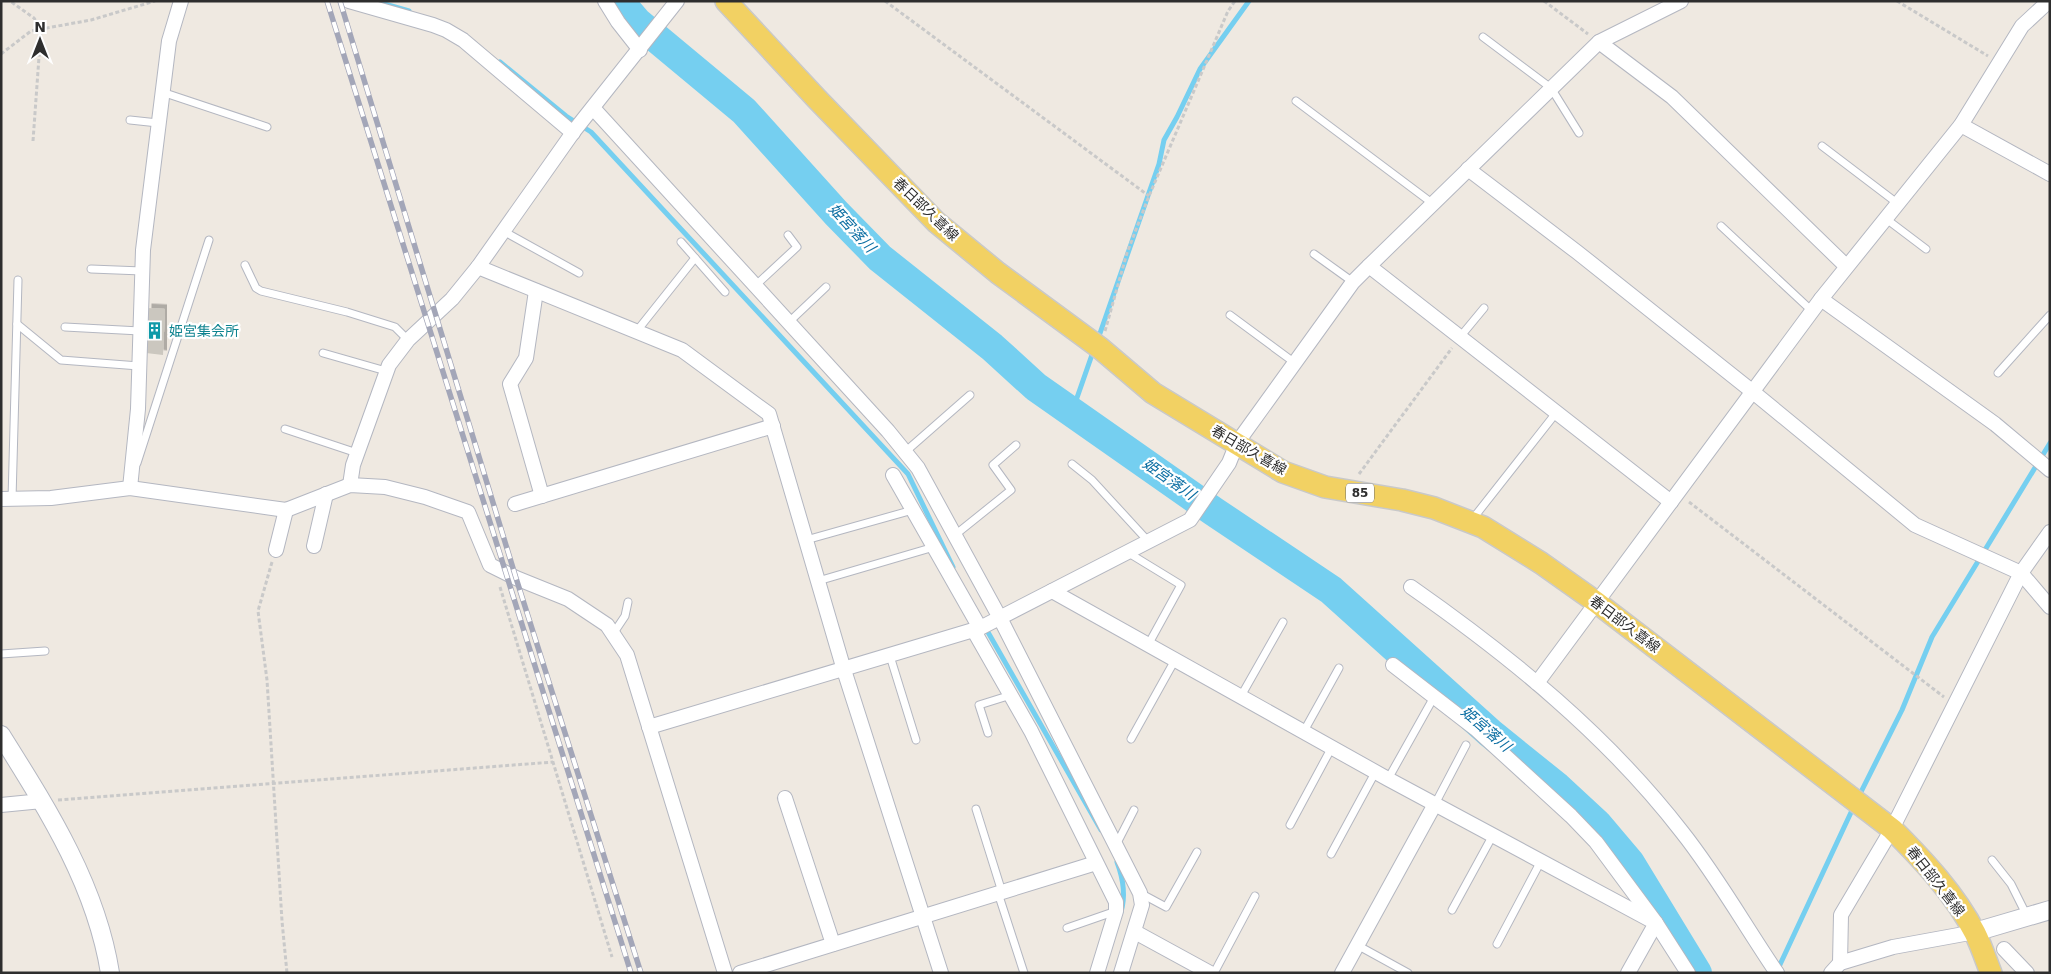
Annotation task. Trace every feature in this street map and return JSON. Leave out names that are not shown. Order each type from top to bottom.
[{"type":"main road","name":"春日部久喜線","points":[[726,1],[817,99],[936,222],[998,273],[1100,348],[1153,393],[1283,472],[1325,487],[1402,500],[1434,508],[1483,527],[1541,563],[1596,602],[1892,829],[1920,857],[1947,890],[1975,932],[1991,973]]},
{"type":"street","points":[[130,488],[138,409],[143,250],[169,41],[181,1]]},
{"type":"street","points":[[349,1],[446,30],[463,40],[574,132]]},
{"type":"street","points":[[606,1],[618,22],[642,47]]},
{"type":"street","points":[[350,485],[357,453],[389,365],[408,340],[452,299],[478,267],[574,132],[677,1]]},
{"type":"street","points":[[650,727],[977,630],[1190,520],[1229,463],[1237,443],[1353,282],[1368,266],[1599,42],[1681,1]]},
{"type":"street","points":[[1537,683],[1846,266],[1961,125],[2022,26],[2050,1]]},
{"type":"street","points":[[1599,42],[1672,97],[1846,266]]},
{"type":"street","points":[[591,110],[790,322],[918,468],[955,535],[1140,893],[1142,906],[1121,973]]},
{"type":"street","points":[[1961,125],[2050,174]]},
{"type":"street","points":[[1468,169],[1577,252],[1753,392],[1915,525],[2021,573],[2050,607]]},
{"type":"street","points":[[1368,266],[1556,413],[1674,498]]},
{"type":"street","points":[[478,267],[682,350],[769,414],[844,670],[941,973]]},
{"type":"street","points":[[536,291],[526,358],[510,384],[542,496]]},
{"type":"street","points":[[1821,299],[1995,424],[2050,470]]},
{"type":"street","points":[[515,504],[773,426]]},
{"type":"street","points":[[893,475],[934,547],[1010,695],[1031,731],[1116,902],[1116,911],[1097,973]]},
{"type":"street","points":[[7,499],[51,498],[130,488],[286,510],[350,485],[393,489],[425,497],[468,512],[490,565],[568,599],[608,625],[627,655],[725,973]]},
{"type":"street","points":[[314,546],[326,494]]},
{"type":"street","points":[[276,550],[286,510]]},
{"type":"street","points":[[2050,532],[2021,573],[1892,829],[1841,915],[1836,968],[1893,946],[1975,932],[2050,910]]},
{"type":"street","points":[[1411,587],[1482,638],[1537,683],[1639,779],[1720,884],[1737,914],[1777,973]]},
{"type":"street","points":[[1052,591],[1388,779],[1656,923]]},
{"type":"street","points":[[1393,665],[1477,730],[1571,816],[1596,842],[1656,923],[1688,973]]},
{"type":"street","points":[[1,736],[42,801],[72,857],[96,914],[110,973]]},
{"type":"street","points":[[785,798],[833,944]]},
{"type":"street","points":[[1,805],[42,801]]},
{"type":"street","points":[[1342,973],[1435,804]]},
{"type":"street","points":[[740,973],[1096,862]]},
{"type":"street","points":[[1628,973],[1656,923]]},
{"type":"street","points":[[1135,932],[1212,973]]},
{"type":"street","points":[[2004,949],[2027,973]]},
{"type":"lane","points":[[1483,37],[1551,88],[1579,133]]},
{"type":"lane","points":[[162,92],[267,127]]},
{"type":"lane","points":[[1296,102],[1432,203]]},
{"type":"lane","points":[[130,120],[158,124]]},
{"type":"lane","points":[[1822,146],[1897,203]]},
{"type":"lane","points":[[1885,218],[1926,249]]},
{"type":"lane","points":[[1721,226],[1812,311]]},
{"type":"lane","points":[[503,231],[579,273]]},
{"type":"lane","points":[[756,286],[797,247],[788,236]]},
{"type":"lane","points":[[130,488],[209,240]]},
{"type":"lane","points":[[681,242],[725,292]]},
{"type":"lane","points":[[1314,254],[1353,282]]},
{"type":"lane","points":[[636,332],[695,258]]},
{"type":"lane","points":[[245,265],[256,288],[261,291],[347,312],[396,327],[408,340]]},
{"type":"lane","points":[[91,269],[142,271]]},
{"type":"lane","points":[[7,499],[18,280]]},
{"type":"lane","points":[[790,322],[826,287]]},
{"type":"lane","points":[[1460,337],[1484,308]]},
{"type":"lane","points":[[1230,315],[1295,363]]},
{"type":"lane","points":[[1998,373],[2050,315]]},
{"type":"lane","points":[[16,324],[61,360],[139,366]]},
{"type":"lane","points":[[65,327],[140,331]]},
{"type":"lane","points":[[323,354],[386,371]]},
{"type":"lane","points":[[905,452],[970,395]]},
{"type":"lane","points":[[1470,522],[1556,413]]},
{"type":"lane","points":[[285,429],[357,453]]},
{"type":"lane","points":[[955,535],[1011,490],[993,465],[1016,445]]},
{"type":"lane","points":[[1072,464],[1092,480],[1148,541]]},
{"type":"lane","points":[[806,540],[913,510]]},
{"type":"lane","points":[[818,581],[934,547]]},
{"type":"lane","points":[[1127,552],[1181,585],[1148,644]]},
{"type":"lane","points":[[613,634],[625,616],[628,602]]},
{"type":"lane","points":[[1241,696],[1283,622]]},
{"type":"lane","points":[[1,654],[45,651]]},
{"type":"lane","points":[[890,656],[916,740]]},
{"type":"lane","points":[[1131,739],[1175,660]]},
{"type":"lane","points":[[1304,731],[1339,668]]},
{"type":"lane","points":[[988,733],[978,705],[1010,695]]},
{"type":"lane","points":[[1388,779],[1434,697]]},
{"type":"lane","points":[[1435,804],[1466,745]]},
{"type":"lane","points":[[1290,825],[1332,747]]},
{"type":"lane","points":[[1331,854],[1376,771]]},
{"type":"lane","points":[[976,809],[1024,973]]},
{"type":"lane","points":[[1116,845],[1134,810]]},
{"type":"lane","points":[[1452,910],[1493,835]]},
{"type":"lane","points":[[1140,893],[1166,907],[1197,852]]},
{"type":"lane","points":[[1992,860],[2011,884],[2028,917]]},
{"type":"lane","points":[[1497,944],[1542,862]]},
{"type":"lane","points":[[1212,973],[1255,896]]},
{"type":"lane","points":[[1067,928],[1116,911]]},
{"type":"lane","points":[[1358,945],[1408,973]]},
{"type":"path","points":[[10,1],[34,18],[41,29],[33,141]]},
{"type":"path","points":[[1,54],[31,31],[91,20],[155,1]]},
{"type":"path","points":[[885,1],[1149,196]]},
{"type":"path","points":[[1100,348],[1127,253],[1149,196],[1228,11],[1235,1]]},
{"type":"path","points":[[1544,1],[1599,42]]},
{"type":"path","points":[[1897,1],[2000,63]]},
{"type":"path","points":[[1347,490],[1460,337]]},
{"type":"path","points":[[1674,498],[1955,705]]},
{"type":"path","points":[[276,550],[258,611],[266,680],[288,973]]},
{"type":"path","points":[[494,567],[612,957]]},
{"type":"path","points":[[42,801],[553,762]]},
{"type":"building","name":"姫宮集会所","points":[[147,308],[165,309],[163,355],[146,353]]},
{"type":"waterway","name":"姫宮落川","points":[[619,1],[637,22],[744,111],[836,213],[880,258],[992,347],[1036,387],[1213,511],[1331,590],[1490,733],[1557,787],[1597,824],[1630,863],[1697,973]]},
{"type":"waterway","points":[[1098,339],[1159,164],[1164,140],[1200,69],[1249,1]]},
{"type":"waterway","points":[[381,3],[409,11]]},
{"type":"waterway","points":[[500,62],[566,116],[591,132],[908,474],[953,567]]},
{"type":"waterway","points":[[1072,412],[1094,349]]},
{"type":"waterway","points":[[1859,796],[1902,710],[1932,637],[2050,443]]},
{"type":"waterway","points":[[985,627],[1101,830]]},
{"type":"waterway","points":[[1777,971],[1854,806]]},
{"type":"waterway","points":[[1117,862],[1123,887],[1121,912]]},
{"type":"railway","points":[[327,1],[631,973]]},
{"type":"railway","points":[[340,1],[516,578],[641,973]]},
{"type":"place","name":"姫宮集会所","points":[[155,331]]}]
